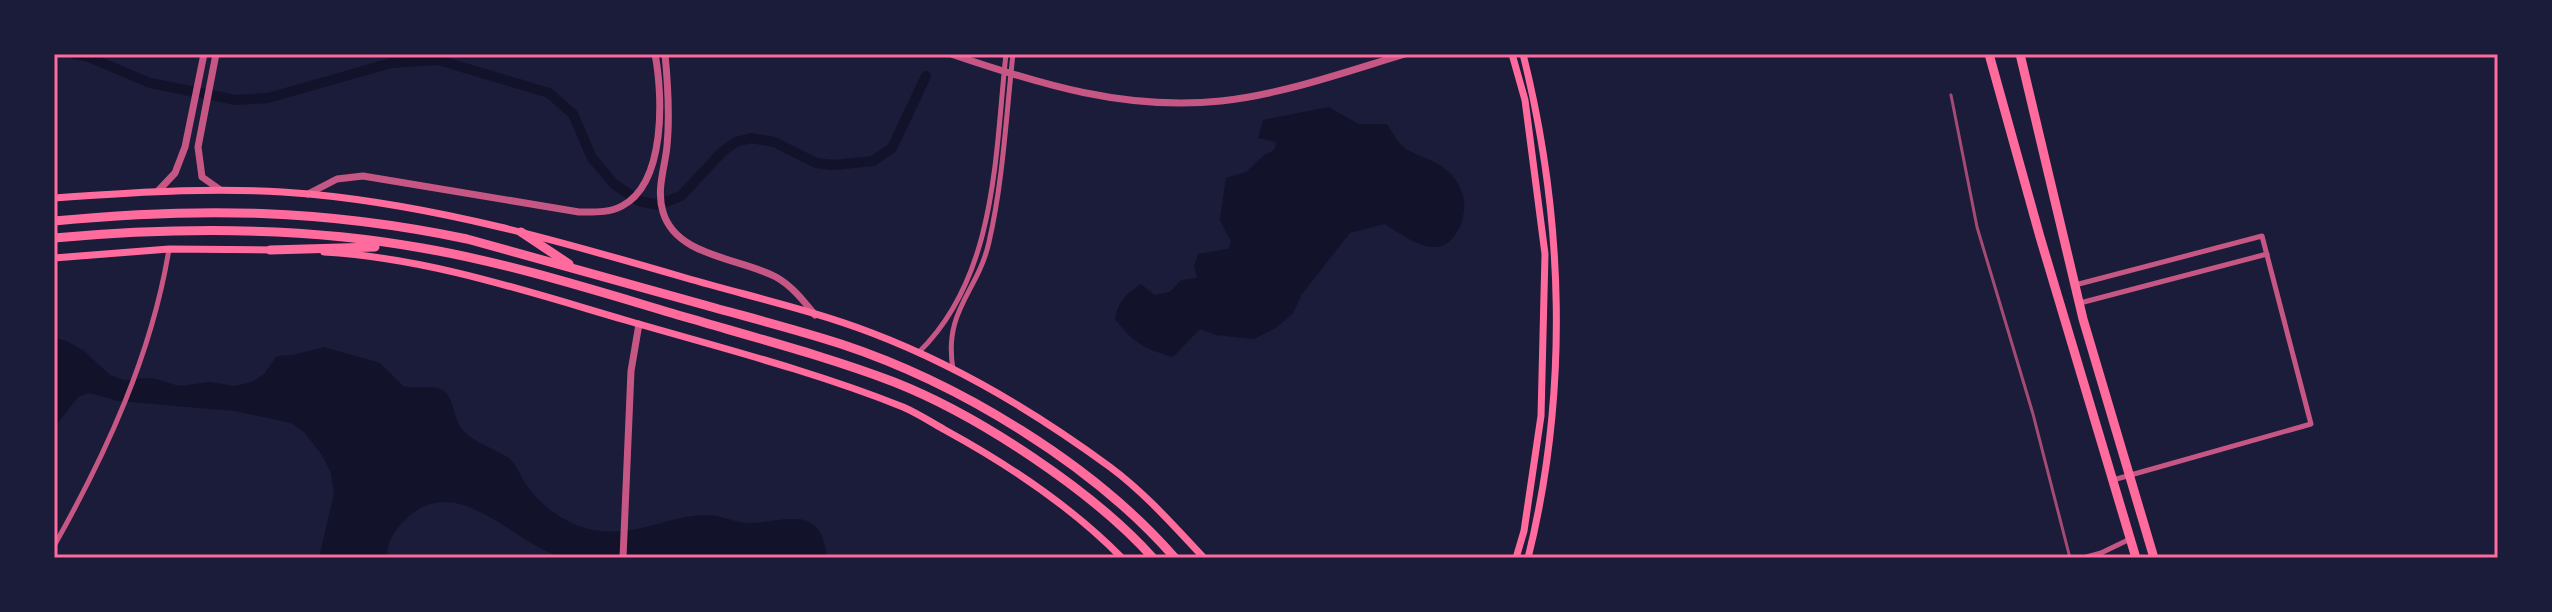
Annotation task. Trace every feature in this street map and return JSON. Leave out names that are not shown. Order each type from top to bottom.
[{"type":"highway","points":[[1989,54],[2136,558]]},
{"type":"highway","points":[[2020,54],[2079,304],[2154,558]]},
{"type":"highway","points":[[54,221],[138,213],[252,211],[355,219],[467,239],[841,344],[911,372],[970,401],[1035,440],[1095,484],[1156,536],[1175,558]]},
{"type":"highway","points":[[54,238],[177,231],[268,232],[421,248],[568,283],[829,359],[897,383],[963,415],[1027,455],[1084,496],[1153,558]]},
{"type":"highway","points":[[521,232],[575,268]]},
{"type":"highway","points":[[270,250],[421,248]]},
{"type":"main road","points":[[1512,54],[1525,100],[1545,254],[1541,416],[1524,531],[1516,558]]},
{"type":"main road","points":[[1523,54],[1536,108],[1556,254],[1551,422],[1528,558]]},
{"type":"main road","points":[[54,198],[219,189],[308,194],[409,207],[521,232],[869,331],[953,370],[1034,416],[1111,468],[1158,509],[1204,558]]},
{"type":"main road","points":[[54,258],[169,249],[346,254],[411,261],[503,284],[835,382],[906,409],[977,447],[1039,488],[1122,558]]},
{"type":"street","points":[[158,191],[175,173],[185,147],[204,54]]},
{"type":"street","points":[[216,54],[198,147],[202,177],[219,189]]},
{"type":"street","points":[[308,194],[337,179],[363,176],[579,212],[607,211],[627,204],[640,191],[650,174],[656,145],[659,109],[655,54]]},
{"type":"street","points":[[665,54],[669,107],[660,194],[663,213],[670,226],[687,242],[774,276],[798,294],[815,315]]},
{"type":"street","points":[[951,54],[1066,91],[1107,99],[1186,103],[1275,92],[1405,54]]},
{"type":"street","points":[[953,370],[951,332],[988,247],[997,202],[1006,54]]},
{"type":"street","points":[[919,352],[936,335],[946,318],[968,276],[983,235],[1007,73],[1013,54]]},
{"type":"street","points":[[2075,285],[2262,236],[2311,424],[2113,480]]},
{"type":"street","points":[[54,546],[113,430],[141,360],[169,249]]},
{"type":"street","points":[[2079,304],[2267,254]]},
{"type":"street","points":[[623,558],[631,371],[639,324]]},
{"type":"street","points":[[2083,558],[2130,539]]},
{"type":"shaded area","points":[[1329,107],[1358,124],[1387,124],[1403,147],[1439,165],[1452,176],[1458,183],[1464,204],[1461,224],[1454,237],[1436,247],[1416,243],[1385,224],[1350,233],[1302,294],[1293,313],[1276,328],[1254,339],[1216,335],[1200,329],[1173,357],[1147,348],[1128,334],[1115,319],[1127,295],[1141,284],[1154,295],[1170,292],[1181,280],[1197,278],[1194,266],[1198,254],[1228,249],[1231,242],[1220,220],[1226,178],[1246,172],[1274,150],[1276,142],[1258,138],[1263,120]]},
{"type":"shaded area","points":[[54,338],[67,341],[84,351],[110,375],[124,380],[152,378],[179,386],[210,382],[235,386],[252,382],[264,374],[277,356],[324,347],[380,363],[403,386],[435,387],[444,391],[459,425],[467,435],[508,458],[540,501],[578,526],[600,531],[628,531],[680,518],[708,515],[749,523],[800,520],[810,522],[818,529],[827,558],[563,558],[543,550],[482,513],[462,505],[441,502],[421,508],[401,524],[390,540],[388,558],[319,558],[334,493],[331,473],[304,432],[291,423],[235,411],[118,401],[90,393],[78,397],[54,428]]},
{"type":"waterway","points":[[74,54],[86,56],[150,83],[236,100],[268,98],[391,63],[438,60],[549,93],[573,114],[592,158],[614,184],[639,201],[658,205],[681,196],[723,151],[736,142],[751,138],[774,142],[816,163],[833,165],[873,161],[892,148],[926,76]]},
{"type":"railway","points":[[1951,95],[1977,227],[2033,414],[2070,558]]}]
